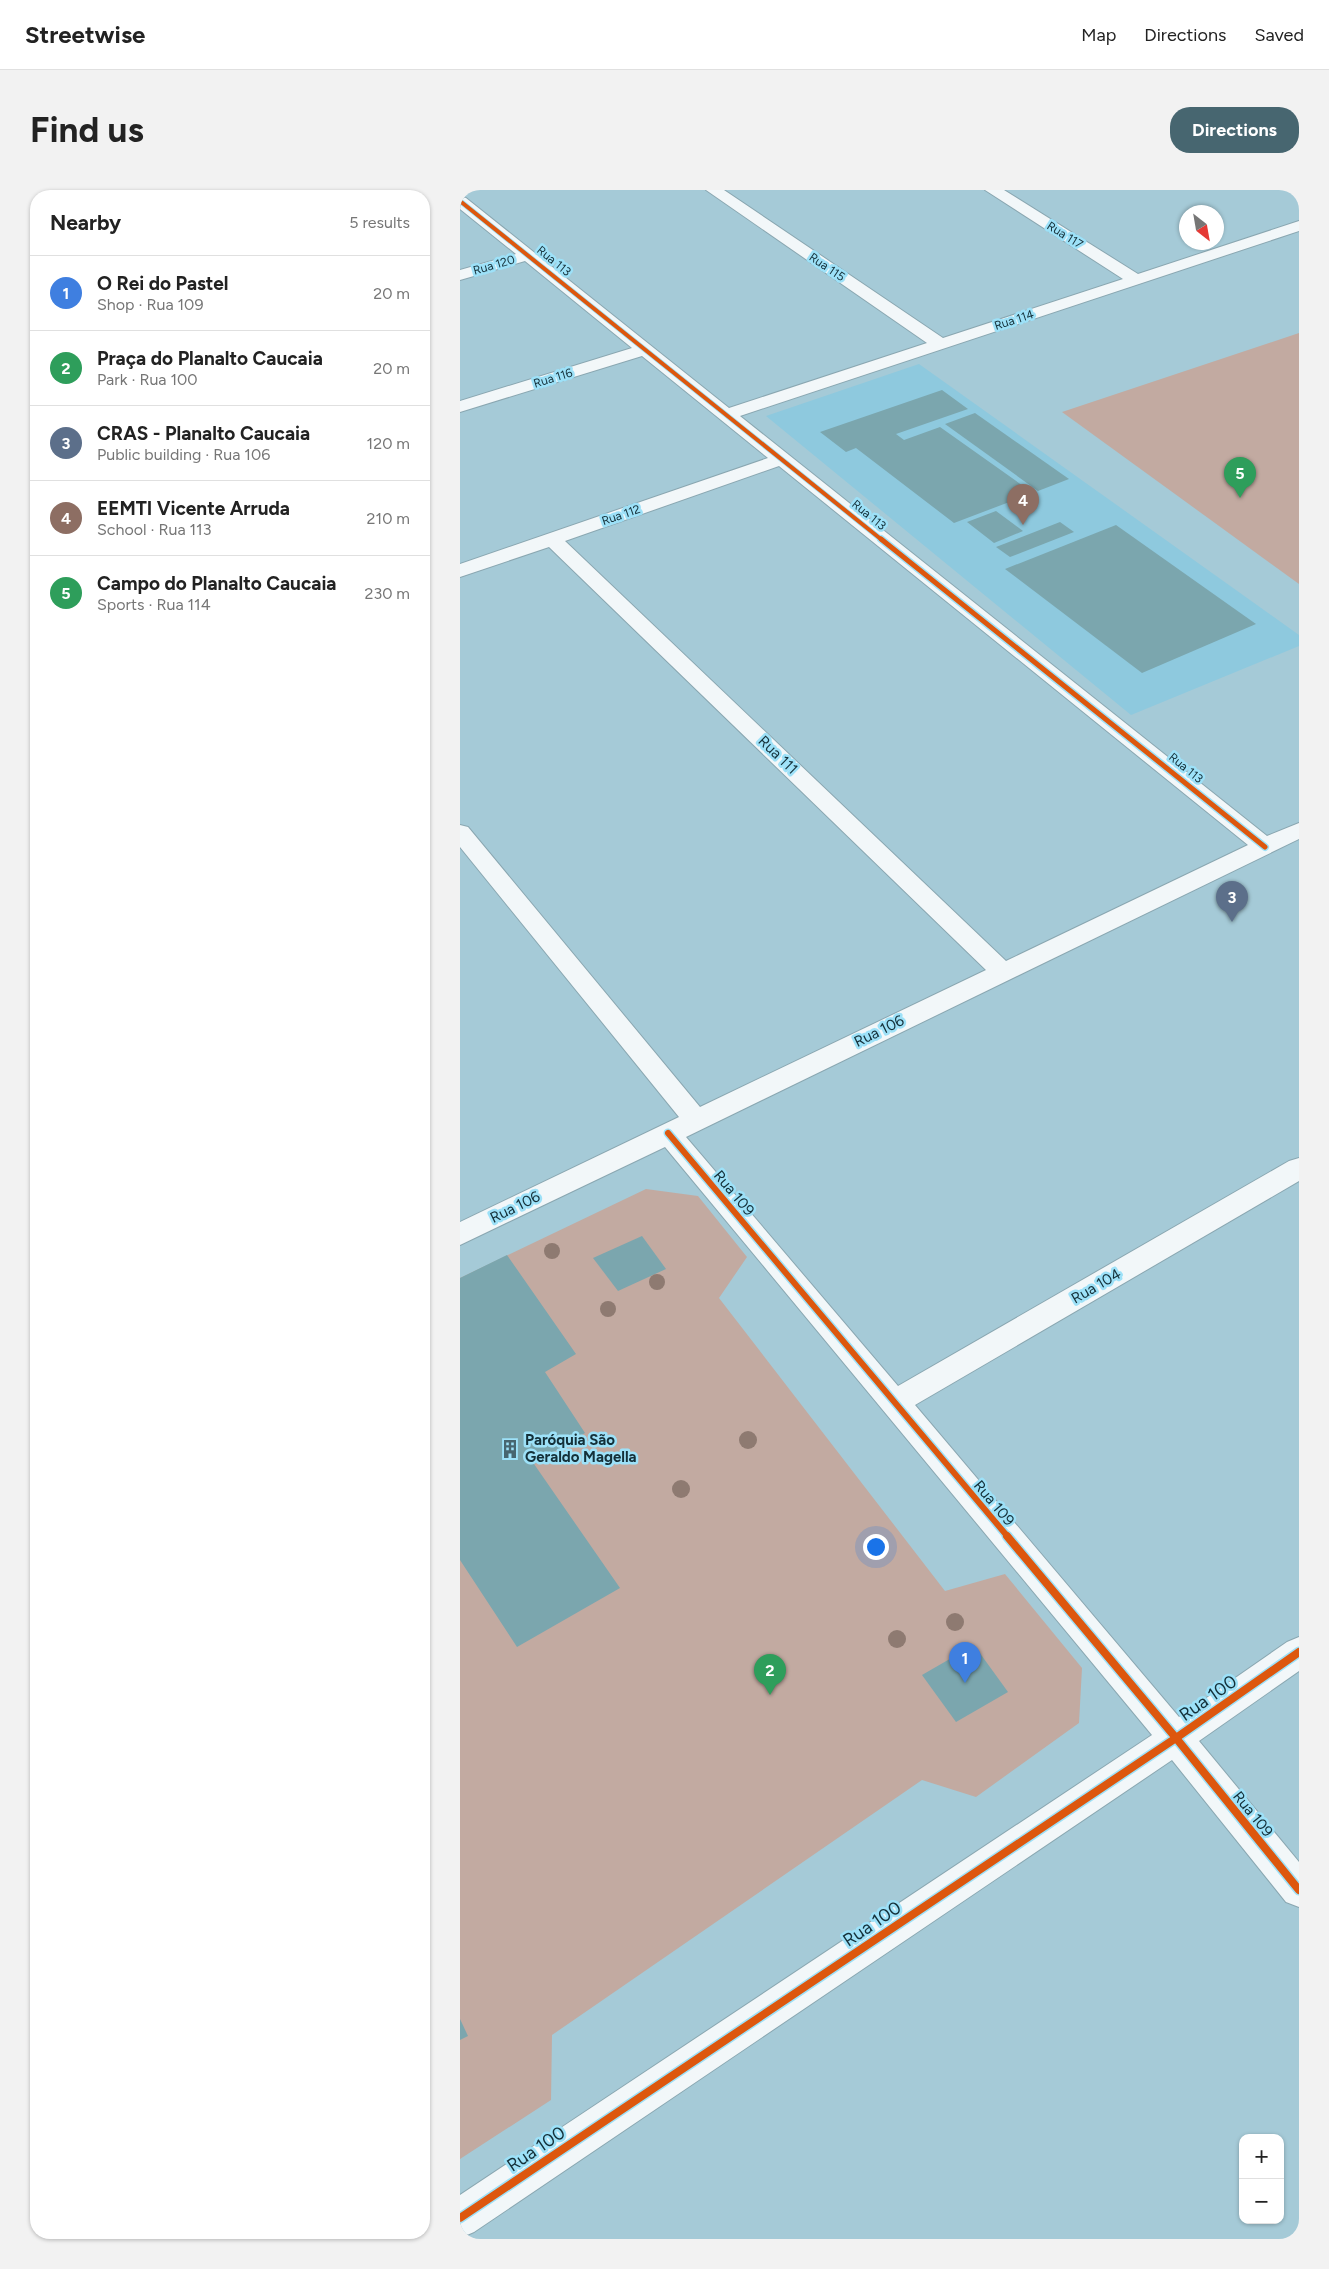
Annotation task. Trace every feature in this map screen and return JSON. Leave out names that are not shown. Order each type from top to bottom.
[{"type":"street","name":"Rua 115","points":[[714,190],[940,344]]},
{"type":"street","name":"Rua 117","points":[[994,190],[1136,280]]},
{"type":"street","name":"Rua 113","points":[[460,200],[729,414],[782,460],[1265,847]]},
{"type":"street","name":"Rua 114","points":[[729,414],[1136,280],[1295,231]]},
{"type":"street","name":"Rua 120","points":[[460,275],[529,255]]},
{"type":"street","name":"Rua 116","points":[[460,407],[646,349]]},
{"type":"street","name":"Rua 112","points":[[460,571],[782,460]]},
{"type":"street","name":"Rua 111","points":[[552,539],[1004,972]]},
{"type":"street","name":"Rua 106","points":[[460,1234],[695,1119],[1299,830]]},
{"type":"street","points":[[460,832],[695,1119]]},
{"type":"street","name":"Rua 109","points":[[668,1133],[1176,1738],[1299,1890]]},
{"type":"street","name":"Rua 104","points":[[893,1403],[1299,1168]]},
{"type":"street","name":"Rua 100","points":[[460,2218],[1176,1738],[1299,1652]]},
{"type":"shaded area","points":[[1299,333],[1299,584],[1062,412]]},
{"type":"shaded area","points":[[919,364],[1299,635],[1299,646],[1131,715],[766,416]]},
{"type":"shaded area","points":[[646,1189],[698,1196],[747,1257],[719,1298],[945,1591],[1005,1574],[1082,1668],[1079,1723],[976,1797],[922,1780],[552,2035],[551,2100],[460,2159],[460,1278]]},
{"type":"building","points":[[942,390],[968,409],[896,434],[904,440],[940,427],[1033,493],[954,523],[856,448],[846,452],[820,432]]},
{"type":"building","points":[[975,413],[1069,479],[1038,491],[945,424]]},
{"type":"building","points":[[996,511],[1023,531],[994,543],[967,522]]},
{"type":"building","points":[[1060,522],[1074,532],[1010,557],[996,547]]},
{"type":"building","points":[[1116,525],[1256,624],[1142,673],[1005,569]]},
{"type":"building","points":[[642,1236],[666,1269],[618,1291],[593,1258]]},
{"type":"building","name":"Paróquia São Geraldo Magella","points":[[507,1255],[576,1354],[545,1372],[585,1433],[534,1464],[620,1588],[517,1647],[460,1560],[460,1278]]},
{"type":"building","points":[[974,1645],[1008,1692],[956,1722],[922,1675]]},
{"type":"building","points":[[460,2019],[468,2036],[460,2040]]},
{"type":"cycle path","points":[[460,201],[1265,847]]},
{"type":"cycle path","points":[[668,1133],[1176,1738],[1299,1890]]},
{"type":"cycle path","points":[[460,2218],[1176,1738],[1299,1652]]},
{"type":"place","name":"Campo do Planalto Caucaia","points":[[1240,498]]},
{"type":"place","name":"EEMTI Vicente Arruda","points":[[1023,525]]},
{"type":"place","name":"CRAS - Planalto Caucaia","points":[[1232,922]]},
{"type":"place","name":"Paróquia São Geraldo Magella","points":[[510,1449]]},
{"type":"place","name":"O Rei do Pastel","points":[[965,1683]]},
{"type":"place","name":"Praça do Planalto Caucaia","points":[[770,1695]]}]
